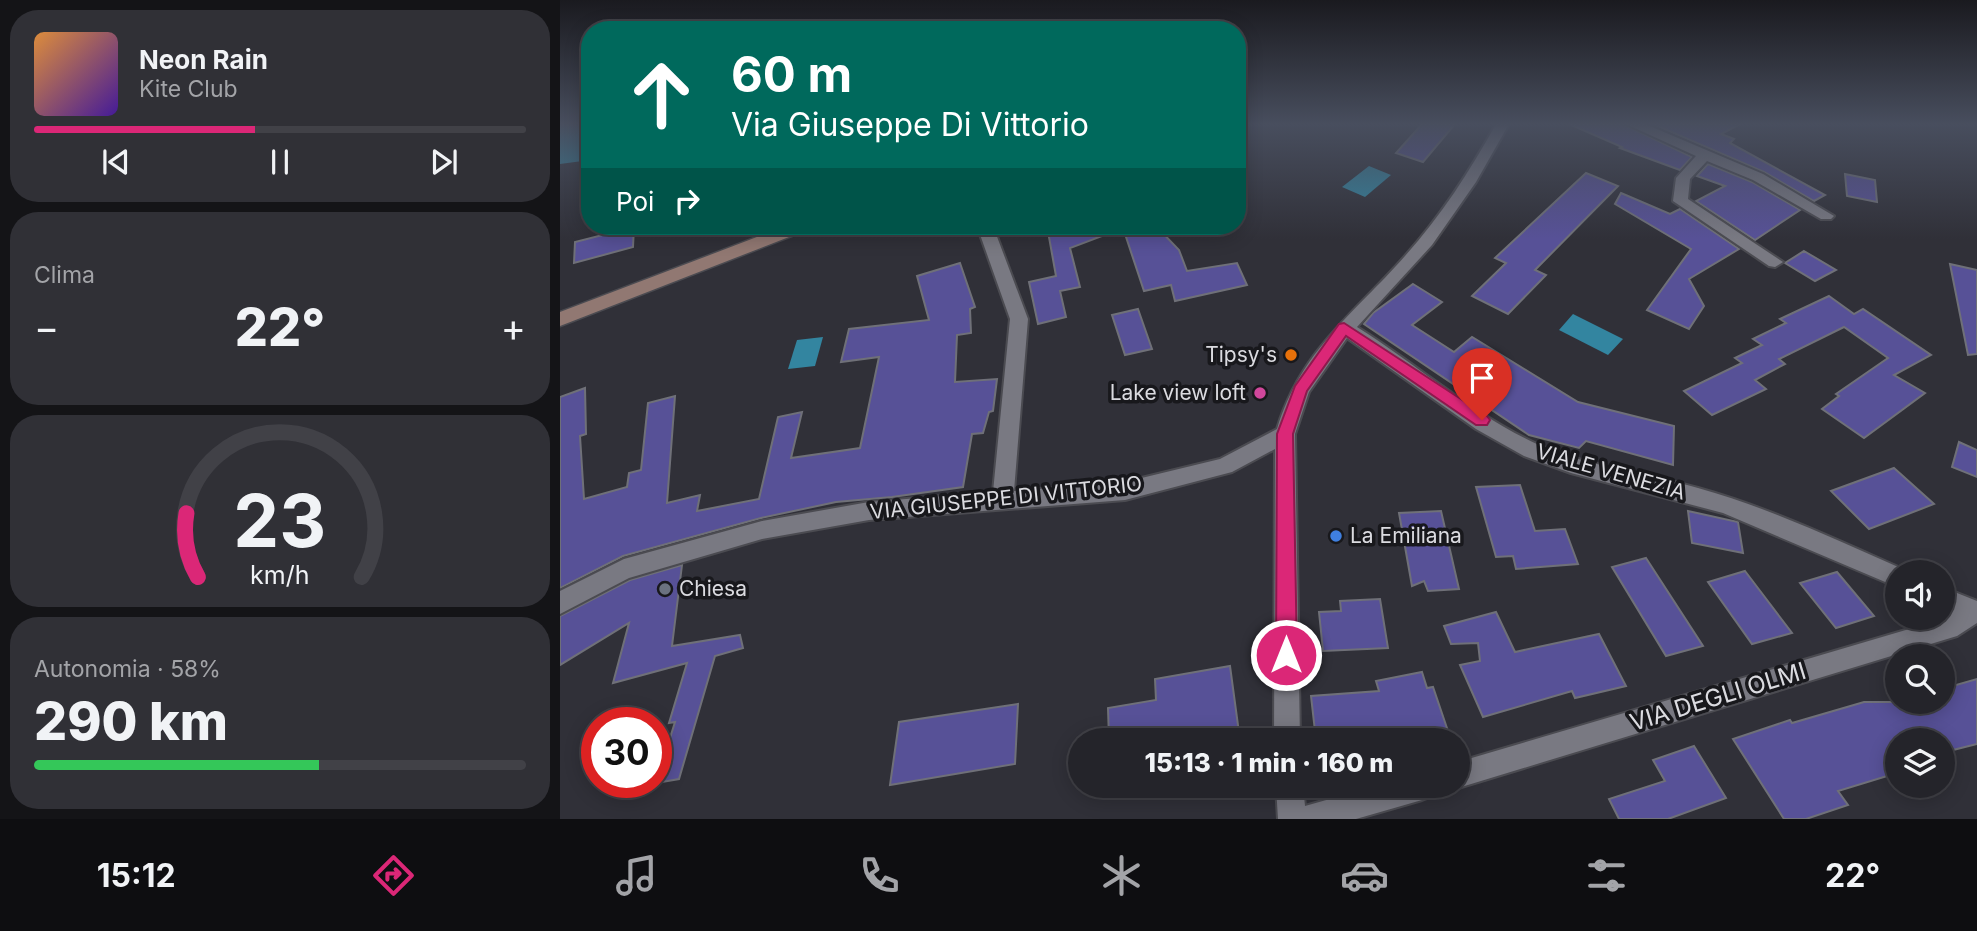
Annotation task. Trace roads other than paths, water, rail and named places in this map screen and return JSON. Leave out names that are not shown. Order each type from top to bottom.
[{"type":"main road","points":[[560,319],[779,235]]},
{"type":"street","points":[[1287,728],[1285,434],[1300,390],[1344,328],[1399,274],[1427,239],[1481,162]]},
{"type":"street","points":[[1698,162],[1683,178],[1680,201],[1775,262]]},
{"type":"street","points":[[1722,162],[1758,177],[1826,216]]},
{"type":"street","points":[[988,235],[1018,319],[1018,348],[1003,499]]},
{"type":"street","name":"VIALE VENEZIA","points":[[1344,328],[1532,451],[1564,462],[1701,497],[1774,522],[1885,572]]},
{"type":"street","name":"VIA GIUSEPPE DI VITTORIO","points":[[560,603],[624,569],[762,530],[869,511],[1125,491],[1225,466],[1285,434]]},
{"type":"street","points":[[1955,603],[1976,612]]},
{"type":"street","name":"VIA DEGLI OLMI","points":[[1470,771],[1949,628],[1976,612]]},
{"type":"street","points":[[1291,798],[1292,819]]},
{"type":"street","points":[[1308,819],[1381,798]]},
{"type":"water","points":[[1369,166],[1391,175],[1365,197],[1342,187]]},
{"type":"water","points":[[1573,314],[1623,339],[1608,355],[1559,330]]},
{"type":"water","points":[[823,337],[815,366],[788,369],[797,340]]},
{"type":"place","name":"Tipsy's","points":[[1291,355]]},
{"type":"place","name":"Lake view loft","points":[[1260,393]]},
{"type":"place","name":"La Emiliana","points":[[1336,536]]},
{"type":"place","name":"Chiesa","points":[[665,589]]}]
